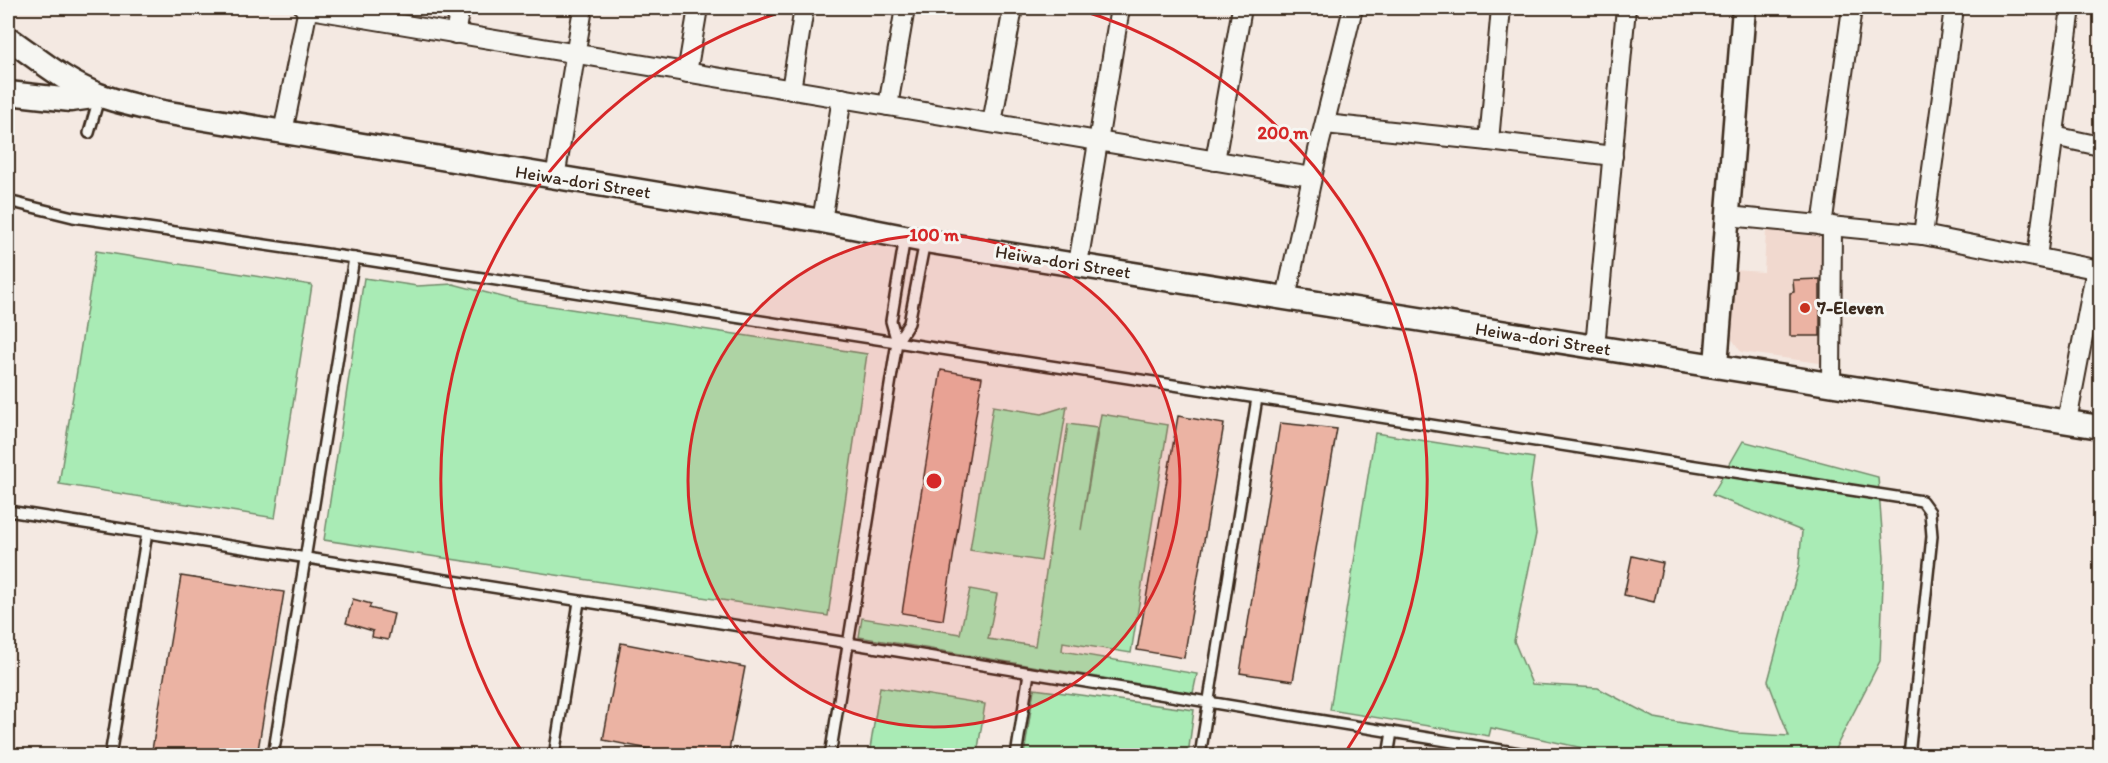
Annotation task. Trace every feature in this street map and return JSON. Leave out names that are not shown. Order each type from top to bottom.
[{"type":"street","points":[[283,132],[306,8],[354,12],[455,34],[1312,177]]},
{"type":"street","points":[[455,34],[460,8]]},
{"type":"street","points":[[555,178],[583,8]]},
{"type":"street","points":[[687,73],[698,8]]},
{"type":"street","points":[[791,90],[804,8]]},
{"type":"street","points":[[888,106],[905,8]]},
{"type":"street","points":[[992,123],[1013,8]]},
{"type":"street","points":[[1078,264],[1120,8]]},
{"type":"street","points":[[1215,160],[1242,8]]},
{"type":"street","points":[[1286,298],[1324,124],[1353,8]]},
{"type":"street","points":[[1489,141],[1500,8]]},
{"type":"street","points":[[1595,347],[1626,8]]},
{"type":"street","points":[[1716,366],[1744,8]]},
{"type":"street","points":[[1831,385],[1827,226],[1852,8]]},
{"type":"street","points":[[1923,236],[1954,8]]},
{"type":"street","points":[[2037,257],[2071,8]]},
{"type":"street","name":"Heiwa-dori Street","points":[[8,38],[65,78],[100,96],[163,112],[822,221],[915,239],[2100,427]]},
{"type":"street","points":[[8,93],[71,100],[100,96]]},
{"type":"street","points":[[822,221],[842,98]]},
{"type":"street","points":[[1324,124],[1613,156]]},
{"type":"street","points":[[2054,136],[2100,146]]},
{"type":"street","points":[[1728,216],[1923,236],[2098,269],[2067,421]]},
{"type":"lane","points":[[89,133],[100,96]]},
{"type":"lane","points":[[8,201],[73,217],[354,258],[1922,501],[1930,512],[1932,537],[1909,756]]},
{"type":"lane","points":[[897,342],[891,321],[915,239]]},
{"type":"lane","points":[[830,756],[897,342],[909,323],[915,239]]},
{"type":"lane","points":[[273,756],[354,258]]},
{"type":"lane","points":[[1200,756],[1257,398]]},
{"type":"lane","points":[[8,511],[848,643],[1538,756]]},
{"type":"lane","points":[[111,756],[147,533]]},
{"type":"lane","points":[[554,756],[579,602]]},
{"type":"lane","points":[[1016,756],[1029,673]]},
{"type":"lane","points":[[1388,756],[1392,732]]},
{"type":"shaded area","points":[[1766,230],[1824,236],[1826,364],[1741,352],[1732,339],[1733,270],[1764,272]]},
{"type":"green space","points":[[96,251],[312,285],[275,518],[59,484]]},
{"type":"green space","points":[[364,278],[417,286],[453,284],[518,301],[867,354],[828,616],[324,540]]},
{"type":"green space","points":[[993,406],[1042,414],[1067,406],[1041,561],[970,550]]},
{"type":"green space","points":[[1101,414],[1168,425],[1131,653],[1063,642],[1062,651],[1197,674],[1193,693],[859,637],[862,618],[960,634],[970,589],[997,594],[988,639],[1035,646],[1068,424],[1097,428],[1081,530]]},
{"type":"green space","points":[[1375,433],[1534,458],[1530,486],[1536,534],[1514,641],[1532,684],[1598,688],[1655,718],[1738,733],[1789,736],[1768,681],[1799,566],[1802,531],[1712,495],[1743,441],[1878,477],[1884,558],[1880,661],[1834,751],[1845,755],[1615,755],[1491,728],[1489,736],[1330,710]]},
{"type":"green space","points":[[880,687],[985,704],[977,755],[869,755]]},
{"type":"green space","points":[[1034,689],[1194,710],[1188,755],[1024,755]]},
{"type":"building","points":[[1820,279],[1820,336],[1790,336],[1790,293],[1794,292],[1793,280]]},
{"type":"building","points":[[941,370],[982,377],[943,620],[902,613]]},
{"type":"building","points":[[1178,416],[1224,424],[1184,658],[1137,650]]},
{"type":"building","points":[[1280,423],[1337,429],[1293,681],[1240,673]]},
{"type":"building","points":[[1632,556],[1663,563],[1654,602],[1624,595]]},
{"type":"building","points":[[181,576],[284,592],[257,756],[151,756]]},
{"type":"building","points":[[353,599],[371,604],[369,608],[394,614],[388,640],[372,637],[373,631],[346,623]]},
{"type":"building","points":[[621,643],[745,667],[728,756],[684,756],[603,740]]},
{"type":"place","name":"7-Eleven","points":[[1805,308]]}]
